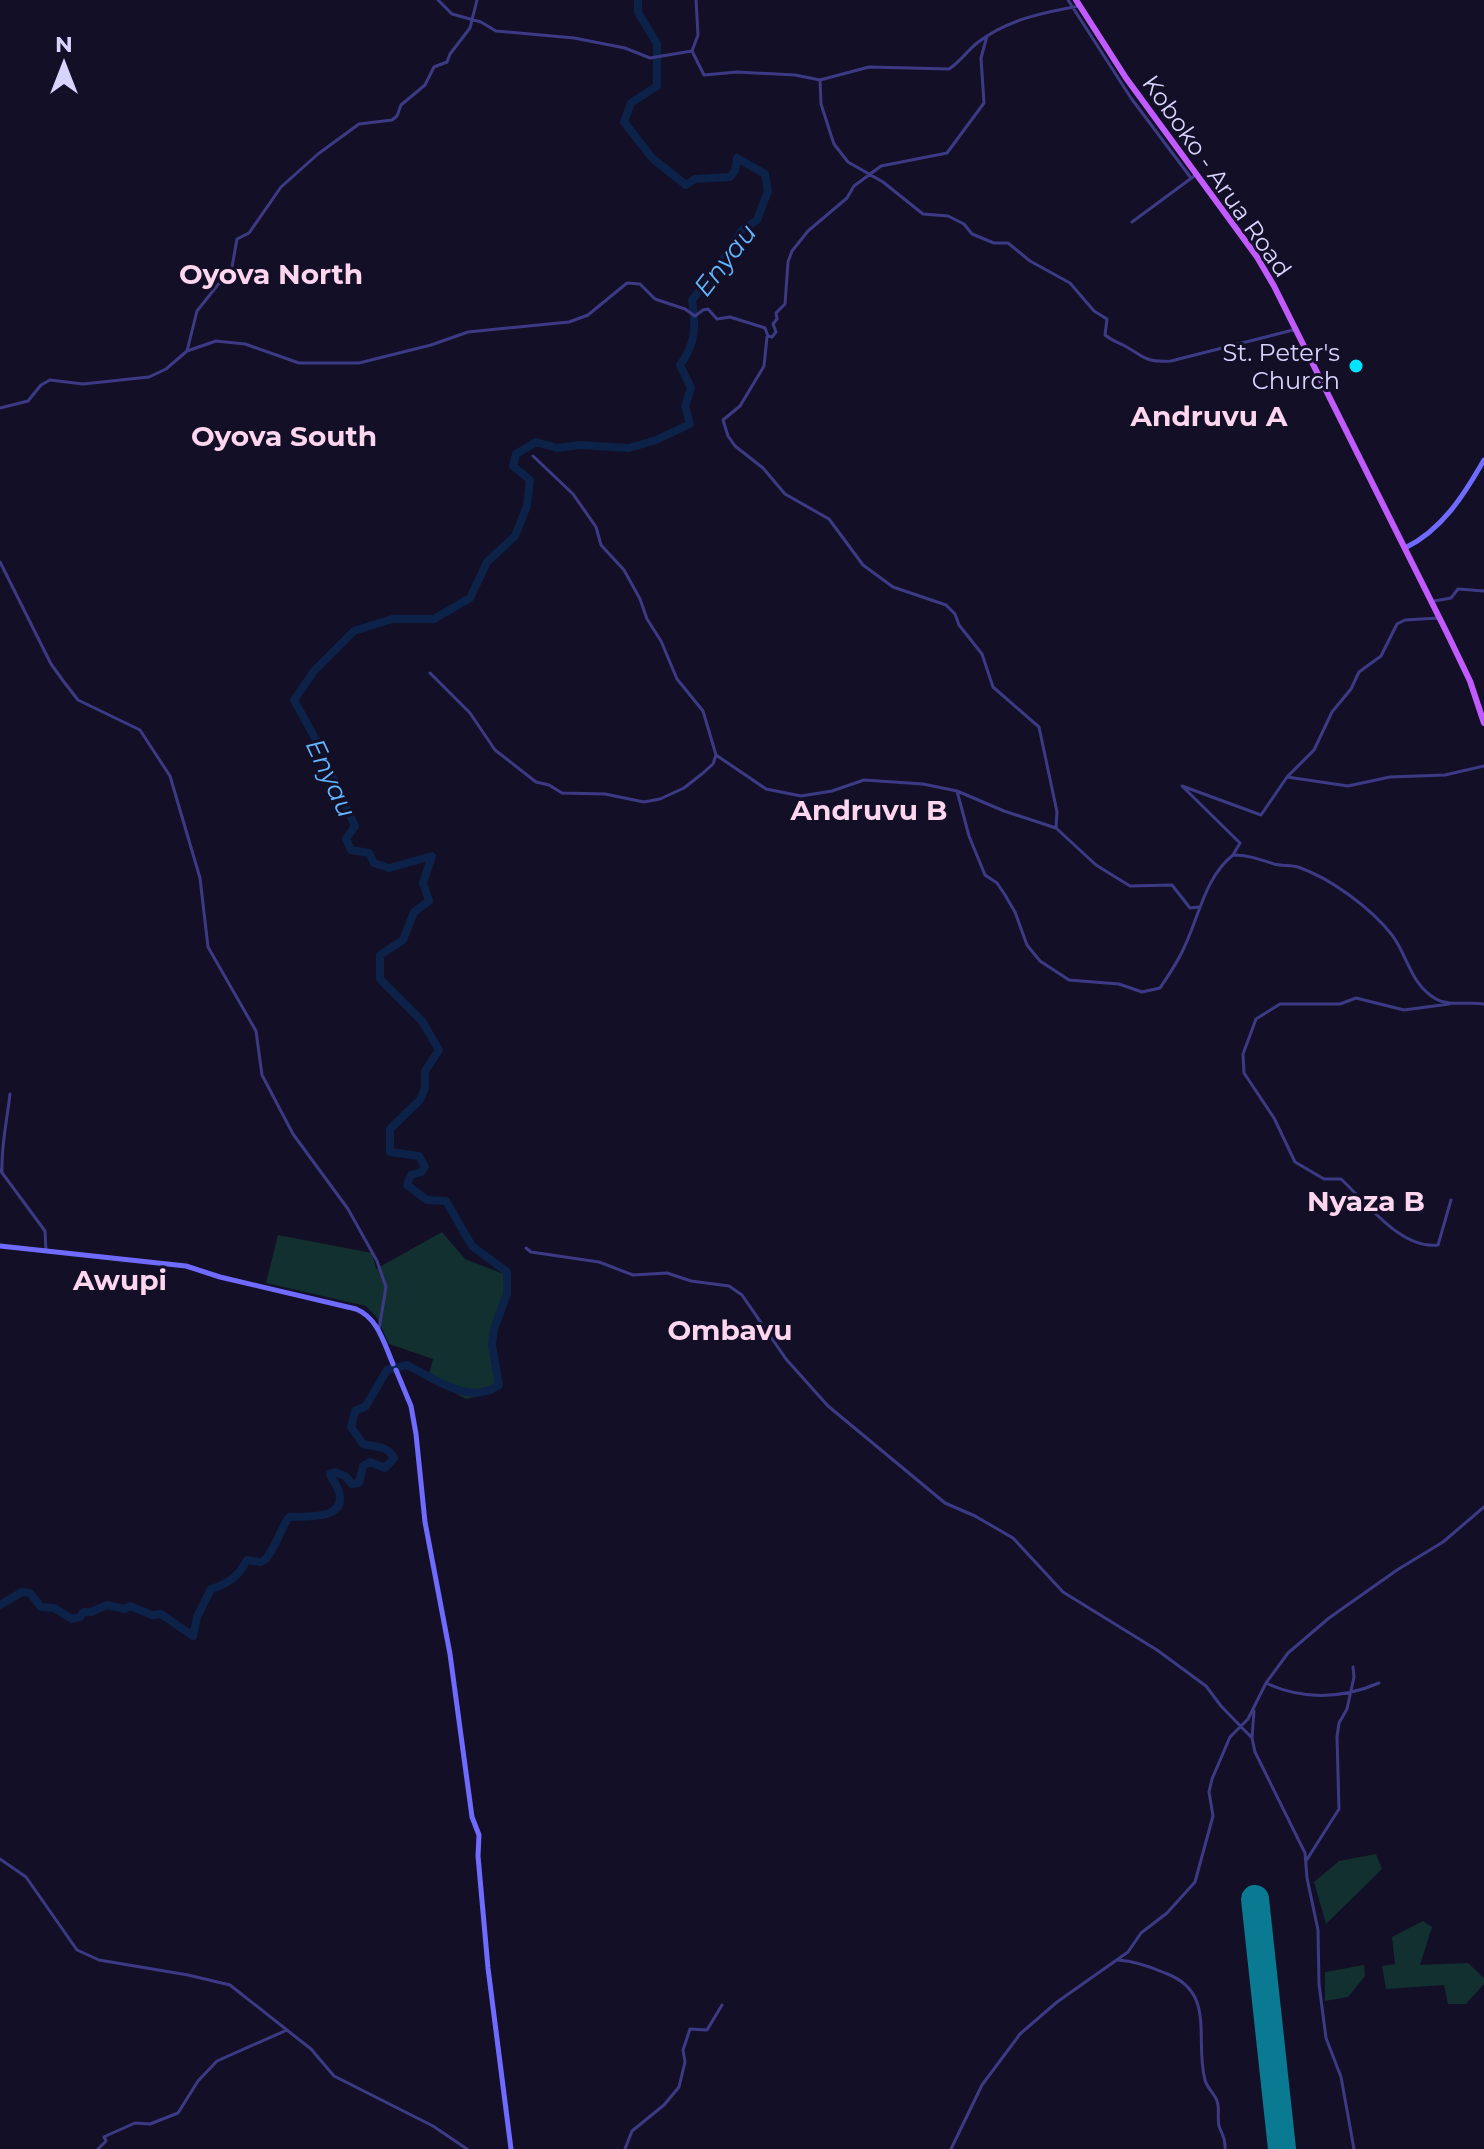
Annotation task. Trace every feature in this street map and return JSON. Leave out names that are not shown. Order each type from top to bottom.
[{"type":"main road","name":"Koboko - Arua Road","points":[[1076,4],[1194,176],[1257,257],[1296,328],[1432,601],[1470,681],[1484,723]]},
{"type":"street","points":[[438,0],[452,14],[472,19],[496,31],[574,38],[625,48],[650,58],[692,51]]},
{"type":"street","points":[[187,351],[197,311],[232,267],[237,239],[249,233],[281,187],[318,154],[359,124],[396,118],[401,105],[425,85],[434,67],[447,62],[470,28],[477,0]]},
{"type":"street","points":[[696,0],[698,35],[692,51],[695,61],[706,75],[737,72],[795,75],[820,80],[869,67],[949,69],[987,36],[1036,15],[1076,4]]},
{"type":"street","points":[[1068,0],[1076,4]]},
{"type":"street","points":[[768,336],[776,333],[773,324],[777,319],[776,313],[785,304],[787,266],[792,251],[808,231],[847,198],[854,186],[881,166],[949,151],[984,103],[981,58],[987,36]]},
{"type":"street","points":[[820,80],[823,112],[834,144],[848,162],[871,174],[923,214],[948,216],[966,226],[972,234],[994,243],[1008,243],[1034,264],[1070,283],[1094,311],[1107,319],[1105,335],[1144,359],[1171,361],[1296,328]]},
{"type":"street","points":[[1132,222],[1194,176]]},
{"type":"street","points":[[0,408],[28,401],[41,385],[50,380],[91,383],[149,377],[166,369],[187,351],[226,340],[261,348],[299,363],[368,362],[468,332],[575,321],[588,315],[629,282],[640,284],[655,299],[685,309],[695,316],[708,309],[717,319],[730,317],[765,328],[768,336]]},
{"type":"street","points":[[768,336],[765,340],[767,355],[764,366],[740,406],[723,420],[730,440],[751,461],[763,468],[785,494],[829,519],[849,550],[869,570],[893,587],[935,601],[953,611],[959,625],[982,654],[993,687],[1039,727],[1057,812],[1056,828]]},
{"type":"street","points":[[430,673],[470,713],[495,750],[536,782],[562,793],[605,794],[644,802],[660,799],[684,788],[713,764],[716,755],[703,711],[677,679],[624,570],[601,545],[596,527],[573,494],[533,456]]},
{"type":"street","points":[[1405,548],[1424,538],[1440,523],[1460,499],[1484,460]]},
{"type":"street","points":[[0,562],[51,664],[78,700],[140,730],[170,776],[200,878],[208,947],[256,1031],[262,1075],[293,1134],[348,1209],[377,1261],[386,1287],[379,1332]]},
{"type":"street","points":[[1432,601],[1451,598],[1458,589],[1484,591]]},
{"type":"street","points":[[957,791],[969,836],[985,875],[997,883],[1005,895],[1027,945],[1040,961],[1069,980],[1119,984],[1142,992],[1160,988],[1182,954],[1199,907],[1219,869],[1240,843],[1182,786],[1261,815],[1287,777],[1314,750],[1332,712],[1348,694],[1359,672],[1381,656],[1393,628],[1405,620],[1440,618]]},
{"type":"street","points":[[716,755],[766,789],[801,796],[832,791],[864,780],[923,784],[957,791],[1056,828],[1096,865],[1130,886],[1172,885],[1190,908],[1199,907]]},
{"type":"street","points":[[1287,777],[1348,786],[1407,775],[1445,775],[1484,766]]},
{"type":"street","points":[[1233,855],[1249,855],[1274,864],[1297,866],[1342,889],[1393,936],[1420,985],[1439,1001],[1451,1004]]},
{"type":"street","points":[[1451,1200],[1438,1245],[1422,1244],[1390,1229],[1341,1179],[1324,1179],[1306,1171],[1295,1162],[1274,1118],[1244,1073],[1243,1054],[1256,1019],[1280,1004],[1340,1004],[1356,998],[1404,1010],[1451,1004],[1484,1004]]},
{"type":"street","points":[[10,1094],[7,1130],[2,1141],[1,1171],[45,1231],[46,1251]]},
{"type":"street","points":[[0,1246],[186,1266],[356,1309],[371,1318],[379,1332],[411,1406],[416,1434],[425,1522],[450,1654],[472,1817],[479,1835],[478,1856],[488,1968],[511,2149]]},
{"type":"street","points":[[526,1248],[531,1252],[599,1262],[633,1275],[667,1273],[691,1281],[729,1286],[742,1295],[786,1359],[828,1406],[945,1503],[1013,1538],[1063,1592],[1167,1657],[1206,1686],[1252,1738]]},
{"type":"street","points":[[951,2149],[982,2085],[1020,2034],[1057,2002],[1131,1950],[1141,1933],[1163,1916],[1195,1882],[1213,1816],[1209,1792],[1212,1779],[1230,1737],[1249,1718],[1266,1683],[1290,1651],[1329,1618],[1397,1570],[1425,1555],[1484,1507]]},
{"type":"street","points":[[1306,1861],[1338,1812],[1338,1724],[1347,1709],[1353,1667]]},
{"type":"street","points":[[1266,1683],[1313,1697],[1350,1693],[1379,1683]]},
{"type":"street","points":[[1256,1702],[1252,1738],[1266,1776],[1304,1849],[1318,1930],[1319,1984],[1326,2038],[1341,2077],[1354,2149]]},
{"type":"street","points":[[0,1859],[26,1877],[77,1950],[99,1960],[230,1985],[311,2049],[334,2076],[433,2126],[467,2149]]},
{"type":"street","points":[[1118,1960],[1138,1962],[1180,1979],[1196,1997],[1205,2082],[1217,2103],[1225,2149]]},
{"type":"street","points":[[625,2149],[632,2131],[664,2105],[679,2087],[685,2062],[683,2050],[690,2029],[707,2030],[722,2005]]},
{"type":"street","points":[[98,2149],[108,2135],[135,2123],[150,2124],[178,2113],[213,2064],[287,2030]]},
{"type":"green space","points":[[442,1232],[465,1259],[509,1276],[489,1347],[499,1381],[494,1393],[466,1399],[428,1378],[433,1359],[389,1344],[377,1318],[366,1306],[266,1283],[278,1235],[372,1253],[376,1269]]},
{"type":"green space","points":[[1376,1854],[1382,1869],[1326,1924],[1314,1882],[1339,1861]]},
{"type":"green space","points":[[1423,1921],[1432,1927],[1420,1965],[1468,1963],[1484,1978],[1484,1984],[1466,2004],[1448,2004],[1444,1985],[1386,1989],[1382,1966],[1395,1964],[1392,1937]]},
{"type":"green space","points":[[1364,1965],[1365,1976],[1348,1997],[1325,2001],[1325,1972]]},
{"type":"waterway","name":"Enyau","points":[[0,1605],[22,1592],[30,1593],[41,1607],[54,1608],[72,1619],[80,1617],[83,1612],[107,1605],[125,1609],[130,1606],[152,1615],[161,1614],[193,1636],[197,1617],[211,1589],[232,1579],[247,1560],[264,1560],[289,1517],[323,1515],[337,1508],[339,1492],[330,1474],[335,1472],[345,1476],[352,1484],[359,1483],[363,1466],[370,1462],[385,1468],[394,1458],[385,1449],[363,1444],[351,1427],[355,1411],[366,1406],[387,1370],[407,1365],[464,1392],[488,1391],[499,1385],[492,1345],[494,1329],[507,1294],[507,1272],[472,1246],[446,1201],[427,1200],[407,1185],[411,1175],[425,1167],[419,1156],[390,1152],[390,1129],[420,1100],[425,1088],[425,1071],[439,1050],[422,1021],[380,979],[380,955],[403,940],[414,912],[429,901],[423,883],[432,856],[389,868],[374,863],[369,853],[351,850],[346,839],[355,826],[294,700],[314,671],[354,631],[392,619],[434,619],[470,598],[487,562],[515,536],[527,506],[530,480],[513,466],[516,454],[536,442],[557,448],[580,445],[629,448],[656,440],[690,424],[685,406],[691,388],[680,365],[694,334],[692,300],[742,230],[757,220],[768,191],[765,174],[737,158],[735,171],[730,177],[695,179],[686,185],[653,159],[624,122],[631,103],[657,86],[657,44],[638,12],[638,0]]},
{"type":"runway","points":[[1255,1899],[1282,2149]]},
{"type":"place","name":"St. Peter's Church","points":[[1356,366]]},
{"type":"district","name":"Oyova North","points":[[271,274]]},
{"type":"district","name":"Andruvu A","points":[[1209,416]]},
{"type":"district","name":"Oyova South","points":[[284,436]]},
{"type":"district","name":"Andruvu B","points":[[869,810]]},
{"type":"district","name":"Nyaza B","points":[[1366,1201]]},
{"type":"district","name":"Awupi","points":[[120,1280]]},
{"type":"district","name":"Ombavu","points":[[730,1330]]}]
